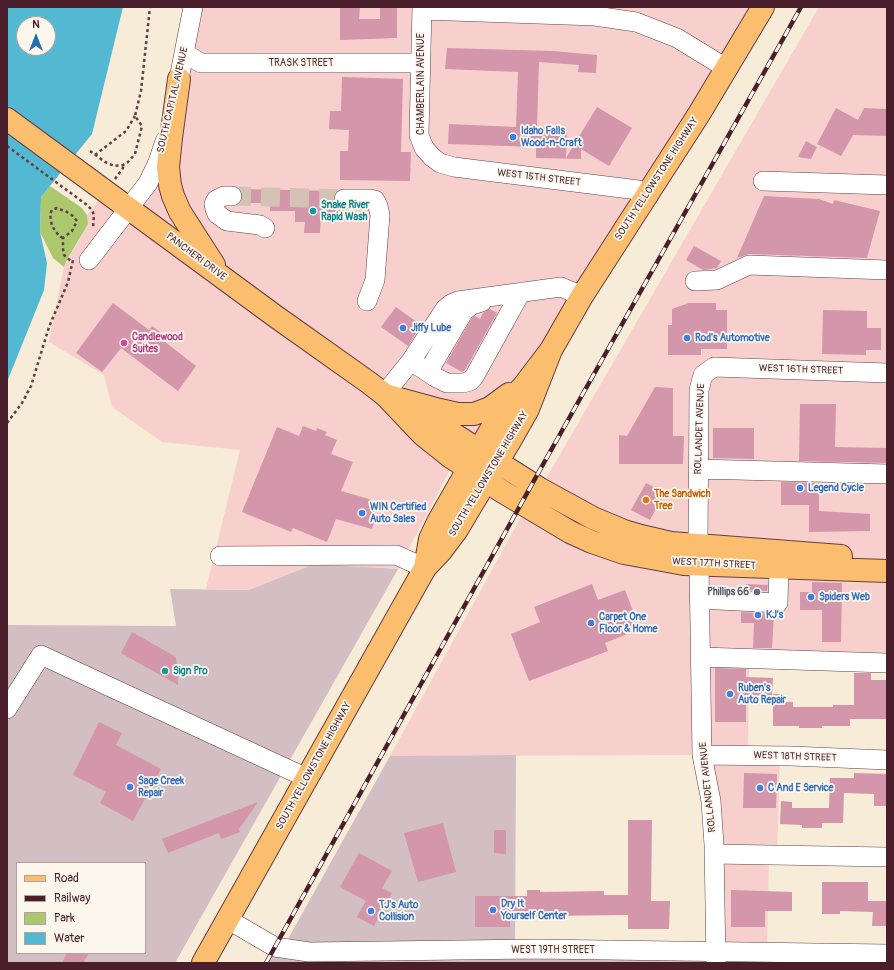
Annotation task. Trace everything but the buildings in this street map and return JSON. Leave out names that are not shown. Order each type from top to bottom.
[{"type":"main road","name":"SOUTH YELLOWSTONE HIGHWAY","points":[[425,568],[430,539],[435,527],[507,403],[523,387],[551,350],[582,296],[647,196],[763,7]]},
{"type":"main road","points":[[179,79],[168,167],[172,191],[180,212],[221,276]]},
{"type":"main road","name":"PANCHERI DRIVE","points":[[7,119],[384,395],[423,435],[448,455],[473,460],[497,462]]},
{"type":"main road","name":"SOUTH YELLOWSTONE HIGHWAY","points":[[203,963],[425,568],[441,551],[456,531],[528,409],[551,350]]},
{"type":"main road","points":[[384,395],[458,414],[475,414],[490,408],[505,398],[529,376],[551,350]]},
{"type":"main road","points":[[473,460],[486,481],[570,532],[592,542],[620,551],[641,548],[679,553],[690,550],[698,554]]},
{"type":"main road","name":"WEST 17TH STREET","points":[[497,462],[540,489],[593,518],[641,536],[671,543],[698,554],[779,567],[887,571]]},
{"type":"main road","name":"WEST 17TH STREET","points":[[698,554],[806,552],[887,558]]},
{"type":"street","name":"SOUTH CAPITAL AVENUE","points":[[79,260],[130,208],[148,182],[163,151],[193,7]]},
{"type":"street","points":[[422,9],[595,16],[636,22],[677,38],[726,68]]},
{"type":"street","name":"CHAMBERLAIN AVENUE","points":[[422,9],[419,135],[424,148],[432,157]]},
{"type":"street","name":"TRASK STREET","points":[[184,53],[201,63],[420,63]]},
{"type":"street","name":"WEST 15TH STREET","points":[[432,157],[440,163],[454,167],[638,190],[647,196]]},
{"type":"street","points":[[763,181],[887,185]]},
{"type":"street","points":[[232,196],[224,196],[216,200],[214,209],[218,214],[227,221],[260,225],[265,228]]},
{"type":"street","points":[[344,199],[375,200],[378,206],[380,215],[375,280],[367,301]]},
{"type":"street","points":[[695,281],[716,280],[749,265],[887,270]]},
{"type":"street","points":[[384,395],[411,361],[445,309],[451,304],[458,301],[561,286],[582,296]]},
{"type":"street","points":[[411,361],[447,383],[463,383],[470,381],[521,292]]},
{"type":"street","points":[[428,372],[464,310],[472,305],[501,295]]},
{"type":"street","name":"WEST 16TH STREET","points":[[714,367],[887,373]]},
{"type":"street","name":"ROLLANDET AVENUE","points":[[714,367],[703,375],[700,390],[698,554],[702,755],[711,801],[714,854],[716,957]]},
{"type":"street","points":[[698,469],[887,474]]},
{"type":"street","points":[[220,556],[396,555],[425,568]]},
{"type":"street","points":[[699,600],[778,603],[779,567]]},
{"type":"street","points":[[7,709],[41,655],[307,778]]},
{"type":"street","points":[[701,657],[887,663]]},
{"type":"street","name":"WEST 18TH STREET","points":[[702,755],[791,756],[887,760]]},
{"type":"street","points":[[714,854],[887,857]]},
{"type":"street","name":"WEST 19TH STREET","points":[[227,919],[275,947],[309,957],[536,949],[716,957],[887,954]]},
{"type":"path","points":[[95,155],[126,131],[135,116],[141,91],[150,7]]},
{"type":"path","points":[[90,151],[109,165],[123,166],[135,154],[140,137],[142,126],[135,116]]},
{"type":"path","points":[[7,146],[92,210],[95,220],[93,228]]},
{"type":"path","points":[[92,210],[95,207]]},
{"type":"path","points":[[57,208],[73,216],[76,221],[72,231],[63,238],[59,236],[52,226],[50,214],[52,210],[57,208]]},
{"type":"path","points":[[7,423],[22,403],[31,386],[49,327],[79,260],[64,255],[63,238]]},
{"type":"shaded area","points":[[193,7],[749,7],[551,350],[460,451],[398,569],[314,564],[249,590],[206,589],[240,450],[162,442],[112,407],[104,375],[49,342],[64,267],[88,224],[87,215],[106,191],[130,208],[148,183],[184,53]]},
{"type":"shaded area","points":[[819,7],[887,7],[887,663],[749,659],[748,755],[780,756],[777,855],[769,856],[767,952],[783,952],[782,963],[716,963],[702,755],[390,756],[527,506],[657,558],[540,489]]},
{"type":"shaded area","points":[[314,564],[398,569],[175,963],[7,963],[7,625],[176,626],[170,589],[249,590]]},
{"type":"shaded area","points":[[516,755],[515,949],[716,951],[716,963],[266,963],[275,947],[283,948],[390,756]]},
{"type":"green space","points":[[50,186],[82,208],[87,215],[88,224],[64,267],[53,258],[40,232],[41,197]]},
{"type":"water","points":[[7,7],[123,7],[92,134],[41,197],[40,232],[47,263],[44,290],[7,382]]},
{"type":"tunnel","points":[[232,196],[344,199]]},
{"type":"railway","points":[[266,963],[541,468],[801,7]]},
{"type":"place","name":"Idaho Falls Wood-n-Craft","points":[[513,137]]},
{"type":"place","name":"Snake River Rapid Wash","points":[[313,211]]},
{"type":"place","name":"Jiffy Lube","points":[[403,328]]},
{"type":"place","name":"Rod's Automotive","points":[[687,338]]},
{"type":"place","name":"Candlewood Suites","points":[[124,343]]},
{"type":"place","name":"Legend Cycle","points":[[800,488]]},
{"type":"place","name":"The Sandwich Tree","points":[[646,500]]},
{"type":"place","name":"WIN Certified Auto Sales","points":[[362,513]]},
{"type":"place","name":"Phillips 66","points":[[757,592]]},
{"type":"place","name":"Spiders Web","points":[[811,597]]},
{"type":"place","name":"KJ's","points":[[758,615]]},
{"type":"place","name":"Carpet One Floor & Home","points":[[591,623]]},
{"type":"place","name":"Sign Pro","points":[[165,671]]},
{"type":"place","name":"Ruben's Auto Repair","points":[[730,694]]},
{"type":"place","name":"Sage Creek Repair","points":[[130,787]]},
{"type":"place","name":"C And E Service","points":[[760,788]]},
{"type":"place","name":"Dry It Yourself Center","points":[[493,910]]},
{"type":"place","name":"TJ's Auto Collision","points":[[371,911]]}]
